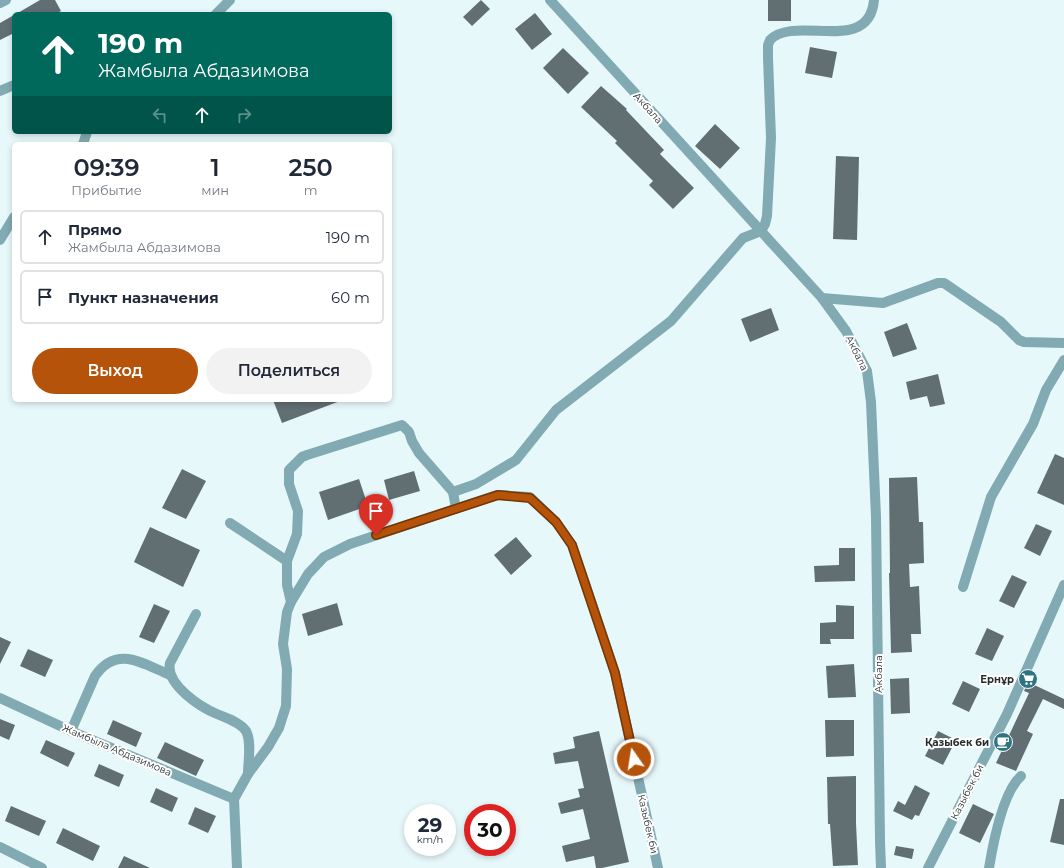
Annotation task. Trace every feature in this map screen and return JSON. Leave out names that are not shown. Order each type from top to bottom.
[{"type":"street","points":[[0,3],[6,0]]},
{"type":"street","points":[[218,12],[230,0]]},
{"type":"street","name":"Акбала","points":[[550,0],[822,298],[846,331],[867,371],[871,402],[876,517],[881,868]]},
{"type":"street","points":[[453,492],[476,484],[516,460],[556,410],[671,321],[743,238],[760,231],[765,224],[768,208],[771,138],[768,58],[768,45],[770,40],[782,33],[805,30],[843,32],[869,20],[874,0]]},
{"type":"street","points":[[0,91],[12,86]]},
{"type":"street","points":[[0,240],[12,220]]},
{"type":"street","points":[[822,298],[883,303],[938,283],[944,284],[1001,322],[1019,340],[1024,342],[1064,343]]},
{"type":"street","points":[[963,587],[991,497],[1032,424],[1046,390],[1064,360]]},
{"type":"street","points":[[237,868],[234,799],[248,774],[268,747],[279,728],[286,706],[286,669],[283,644],[287,612],[291,602],[308,574],[324,557],[350,544],[456,509],[453,492],[419,453],[409,432],[402,425],[307,455],[302,457],[289,470],[289,484],[298,511],[296,534],[287,561],[287,585],[291,602]]},
{"type":"street","name":"Казыбек би","points":[[456,509],[498,495],[530,498],[556,522],[572,545],[615,673],[658,868]]},
{"type":"street","points":[[230,523],[287,561]]},
{"type":"street","name":"Казыбек би","points":[[928,868],[1007,714],[1064,585]]},
{"type":"street","points":[[196,614],[168,669],[170,675],[185,694],[216,714],[230,719],[244,729],[248,736],[248,774]]},
{"type":"street","points":[[71,731],[95,676],[100,668],[116,658],[127,658],[170,675]]},
{"type":"street","name":"Жамбыла Абдазимова","points":[[0,698],[71,731],[234,799]]},
{"type":"street","points":[[989,868],[993,843],[1001,816],[1014,782],[1021,776]]},
{"type":"street","points":[[0,847],[42,868]]},
{"type":"building","points":[[40,0],[55,0],[61,11],[59,12],[19,12]]},
{"type":"building","points":[[481,0],[490,9],[472,26],[463,17]]},
{"type":"building","points":[[768,0],[791,0],[791,21],[768,21]]},
{"type":"building","points":[[535,13],[552,34],[532,50],[515,29]]},
{"type":"building","points":[[12,16],[12,34],[0,40],[0,23]]},
{"type":"building","points":[[810,47],[837,52],[832,78],[805,73]]},
{"type":"building","points":[[563,48],[589,73],[568,94],[543,68]]},
{"type":"building","points":[[601,86],[627,109],[626,110],[664,150],[660,154],[694,188],[673,209],[649,185],[653,181],[615,143],[617,141],[581,107]]},
{"type":"building","points":[[715,124],[740,148],[720,169],[695,146]]},
{"type":"building","points":[[836,156],[859,157],[857,240],[833,239]]},
{"type":"building","points":[[771,308],[779,330],[750,342],[741,319]]},
{"type":"building","points":[[907,323],[917,349],[893,357],[884,332]]},
{"type":"building","points":[[938,374],[945,404],[930,407],[927,396],[910,400],[906,382]]},
{"type":"building","points":[[274,402],[337,402],[282,423]]},
{"type":"building","points":[[1055,454],[1064,458],[1064,505],[1037,493]]},
{"type":"building","points":[[182,469],[206,481],[186,519],[162,508]]},
{"type":"building","points":[[414,471],[420,491],[389,500],[384,480]]},
{"type":"building","points":[[917,477],[919,522],[923,522],[924,563],[909,564],[910,587],[919,586],[921,634],[911,634],[912,652],[891,653],[889,478]]},
{"type":"building","points":[[359,479],[368,506],[328,520],[319,492]]},
{"type":"building","points":[[1036,524],[1052,531],[1040,556],[1024,548]]},
{"type":"building","points":[[150,527],[200,550],[183,587],[134,562]]},
{"type":"building","points":[[516,537],[532,556],[511,575],[494,555]]},
{"type":"building","points":[[839,548],[855,548],[855,581],[815,582],[814,566],[839,565]]},
{"type":"building","points":[[1012,575],[1027,582],[1014,608],[999,601]]},
{"type":"building","points":[[337,603],[343,625],[308,636],[302,614]]},
{"type":"building","points":[[154,604],[170,611],[154,643],[139,637]]},
{"type":"building","points":[[836,605],[854,606],[854,639],[830,639],[831,644],[820,644],[820,623],[836,622]]},
{"type":"building","points":[[987,628],[1004,636],[992,661],[975,654]]},
{"type":"building","points":[[0,637],[11,642],[0,664]]},
{"type":"building","points":[[28,649],[53,660],[45,677],[20,666]]},
{"type":"building","points":[[854,664],[856,697],[828,698],[826,666]]},
{"type":"building","points":[[909,678],[910,713],[891,714],[890,679]]},
{"type":"building","points":[[963,681],[980,689],[969,712],[952,704]]},
{"type":"building","points":[[1028,682],[1064,699],[1064,709],[1043,699],[1027,731],[1033,734],[1016,771],[996,763],[1029,693],[1024,691]]},
{"type":"building","points":[[0,719],[15,725],[9,740],[0,736]]},
{"type":"building","points":[[113,720],[142,733],[136,747],[107,734]]},
{"type":"building","points":[[825,720],[854,720],[854,756],[826,757]]},
{"type":"building","points":[[599,731],[629,862],[596,868],[594,856],[566,862],[562,846],[590,839],[583,809],[561,814],[558,803],[580,797],[578,789],[584,788],[578,761],[555,764],[553,753],[575,748],[573,737]]},
{"type":"building","points":[[938,731],[956,740],[943,765],[925,756]]},
{"type":"building","points":[[46,740],[75,753],[68,767],[40,753]]},
{"type":"building","points":[[165,742],[204,760],[196,776],[157,758]]},
{"type":"building","points":[[99,764],[124,775],[119,787],[94,776]]},
{"type":"building","points":[[856,776],[858,865],[833,866],[830,824],[828,824],[827,777]]},
{"type":"building","points":[[915,785],[930,793],[919,816],[915,815],[912,820],[893,811],[898,801],[905,805]]},
{"type":"building","points":[[156,788],[178,798],[172,812],[150,802]]},
{"type":"building","points":[[1060,799],[1064,799],[1064,845],[1050,842]]},
{"type":"building","points":[[973,804],[994,814],[980,843],[959,833]]},
{"type":"building","points":[[11,806],[46,821],[39,836],[5,821]]},
{"type":"building","points":[[195,807],[216,816],[208,833],[188,824]]},
{"type":"building","points":[[63,828],[100,846],[93,861],[56,843]]},
{"type":"building","points":[[896,846],[914,849],[912,859],[894,855]]},
{"type":"building","points":[[124,856],[150,868],[118,868]]},
{"type":"place","name":"Ернұр","points":[[1028,679]]},
{"type":"place","name":"Қазыбек би","points":[[1003,742]]},
{"type":"route","points":[[376,535],[498,495],[530,498],[556,522],[572,545],[615,673],[634,759]]}]
